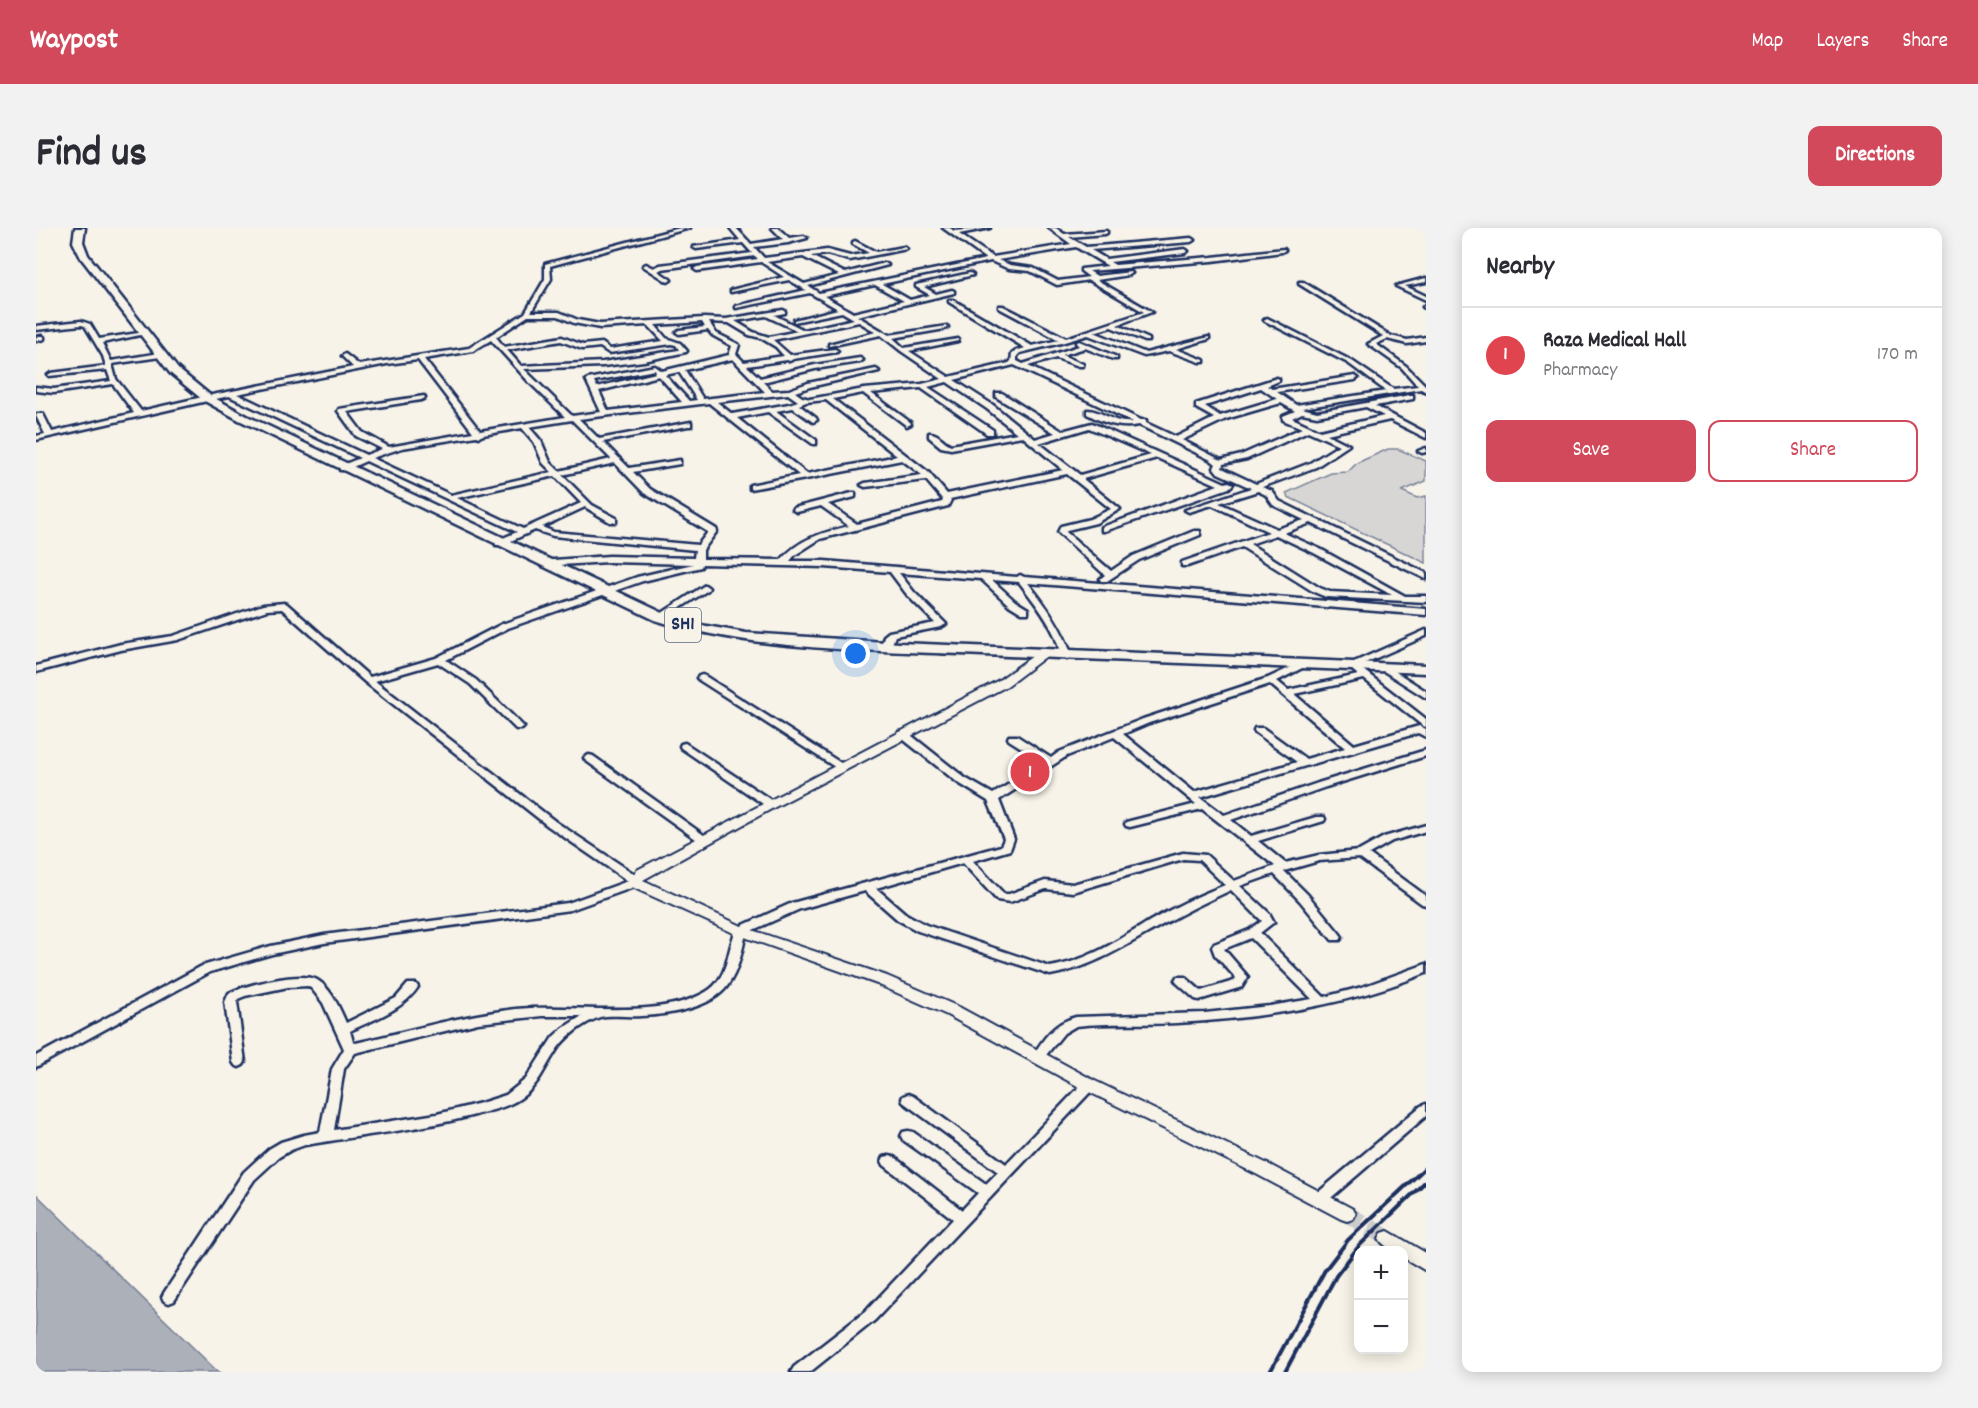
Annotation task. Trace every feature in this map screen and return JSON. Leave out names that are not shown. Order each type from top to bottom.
[{"type":"main road","name":"SH1","points":[[80,228],[78,242],[84,256],[160,355],[174,371],[207,398],[343,468],[660,617],[699,629],[746,637],[886,647],[1302,665],[1356,670],[1426,669]]},
{"type":"street","points":[[36,438],[229,393],[419,357],[471,350],[527,314],[548,279],[547,265],[687,228]]},
{"type":"street","points":[[733,228],[762,260],[885,335],[903,350],[990,407],[1116,509],[1093,521],[1064,528],[1062,532],[1109,574]]},
{"type":"street","points":[[775,228],[788,240]]},
{"type":"street","points":[[946,228],[991,259],[1009,267],[1031,269],[1057,283],[1129,273]]},
{"type":"street","points":[[954,234],[987,228]]},
{"type":"street","points":[[1052,228],[1112,267]]},
{"type":"street","points":[[1062,236],[1105,232]]},
{"type":"street","points":[[696,247],[804,238]]},
{"type":"street","points":[[1085,249],[1191,240]]},
{"type":"street","points":[[855,243],[875,254]]},
{"type":"street","points":[[818,295],[991,259],[1075,245]]},
{"type":"street","points":[[697,269],[831,252],[850,258],[904,249]]},
{"type":"street","points":[[1104,261],[1185,250]]},
{"type":"street","points":[[1220,463],[1143,422],[1018,364],[1014,355],[1030,348],[1067,339],[1149,312],[1083,270],[1212,259],[1282,250]]},
{"type":"street","points":[[653,271],[660,267],[756,254]]},
{"type":"street","points":[[804,255],[844,275]]},
{"type":"street","points":[[802,286],[885,265]]},
{"type":"street","points":[[646,266],[668,280]]},
{"type":"street","points":[[934,295],[918,286],[970,275]]},
{"type":"street","points":[[755,303],[730,290],[789,278]]},
{"type":"street","points":[[1426,280],[1400,286],[1426,298]]},
{"type":"street","points":[[876,283],[908,301]]},
{"type":"street","points":[[1301,283],[1388,337],[1407,342],[1426,339]]},
{"type":"street","points":[[738,307],[810,291]]},
{"type":"street","points":[[852,315],[952,292]]},
{"type":"street","points":[[951,301],[1030,348]]},
{"type":"street","points":[[729,302],[754,316]]},
{"type":"street","points":[[1001,307],[1067,339],[1115,358]]},
{"type":"street","points":[[796,321],[844,310]]},
{"type":"street","points":[[527,314],[559,314],[576,322],[600,326],[728,320],[783,312]]},
{"type":"street","points":[[766,314],[806,332]]},
{"type":"street","points":[[704,320],[714,334],[736,345],[732,351],[735,356],[770,393]]},
{"type":"street","points":[[728,320],[751,334],[768,339],[806,370]]},
{"type":"street","points":[[768,339],[860,320]]},
{"type":"street","points":[[1267,320],[1350,362],[1390,390]]},
{"type":"street","points":[[36,328],[84,323],[98,340],[115,382],[139,414]]},
{"type":"street","points":[[650,323],[669,342]]},
{"type":"street","points":[[1110,324],[1147,340]]},
{"type":"street","points":[[744,364],[792,359],[885,335],[945,327]]},
{"type":"street","points":[[680,332],[709,328]]},
{"type":"street","points":[[98,340],[141,330]]},
{"type":"street","points":[[1087,332],[1142,355],[1207,338]]},
{"type":"street","points":[[368,680],[439,660],[498,629],[640,579],[696,567],[701,548],[713,531],[647,491],[598,441],[519,368],[492,337]]},
{"type":"street","points":[[1388,337],[1371,344],[1404,367],[1424,388]]},
{"type":"street","points":[[503,350],[562,339],[582,346],[602,345],[609,351],[669,342],[678,344],[702,363]]},
{"type":"street","points":[[903,350],[956,340]]},
{"type":"street","points":[[730,417],[794,405],[805,400],[864,391],[922,386],[1055,356],[1085,346]]},
{"type":"street","points":[[1172,349],[1202,361]]},
{"type":"street","points":[[519,368],[547,364],[584,366],[684,351]]},
{"type":"street","points":[[51,375],[160,355]]},
{"type":"street","points":[[345,356],[358,368]]},
{"type":"street","points":[[606,414],[590,380],[594,378],[681,369],[735,356]]},
{"type":"street","points":[[1055,356],[1081,365]]},
{"type":"street","points":[[419,357],[479,435]]},
{"type":"street","points":[[647,358],[686,402]]},
{"type":"street","points":[[758,381],[860,360]]},
{"type":"street","points":[[681,369],[701,400]]},
{"type":"street","points":[[343,468],[389,450],[572,418],[701,400],[789,392],[807,385],[876,371]]},
{"type":"street","points":[[1271,391],[1355,378]]},
{"type":"street","points":[[1220,419],[1199,406],[1277,380]]},
{"type":"street","points":[[36,389],[54,391],[115,382]]},
{"type":"street","points":[[922,386],[990,432]]},
{"type":"street","points":[[1263,386],[1298,409],[1317,414],[1410,397]]},
{"type":"street","points":[[1189,510],[1257,488],[1313,465],[1345,445],[1286,417],[1298,409],[1390,390],[1424,388]]},
{"type":"street","points":[[864,391],[907,424]]},
{"type":"street","points":[[789,392],[805,400]]},
{"type":"street","points":[[229,393],[523,532]]},
{"type":"street","points":[[999,395],[1062,434]]},
{"type":"street","points":[[784,562],[810,540],[945,504],[947,500],[928,477],[826,397]]},
{"type":"street","points":[[389,450],[358,434],[342,411],[421,398]]},
{"type":"street","points":[[710,400],[806,477]]},
{"type":"street","points":[[1175,440],[1220,419],[1282,400]]},
{"type":"street","points":[[1366,404],[1426,436]]},
{"type":"street","points":[[794,405],[813,420]]},
{"type":"street","points":[[770,410],[813,442]]},
{"type":"street","points":[[1090,412],[1115,425],[1127,426],[1143,422]]},
{"type":"street","points":[[40,416],[50,436]]},
{"type":"street","points":[[1319,433],[1391,417]]},
{"type":"street","points":[[598,441],[688,424]]},
{"type":"street","points":[[1034,442],[1089,425],[1226,486]]},
{"type":"street","points":[[524,426],[537,441],[543,459],[586,504],[599,515],[613,520]]},
{"type":"street","points":[[1220,463],[1244,457],[1308,428]]},
{"type":"street","points":[[932,435],[944,446],[951,447],[1022,434]]},
{"type":"street","points":[[946,497],[1071,474],[1080,477],[1157,456]]},
{"type":"street","points":[[753,488],[903,457]]},
{"type":"street","points":[[451,497],[617,460]]},
{"type":"street","points":[[627,471],[678,462]]},
{"type":"street","points":[[1220,463],[1219,469],[1269,493],[1276,502],[1426,576]]},
{"type":"street","points":[[865,485],[928,477]]},
{"type":"street","points":[[1105,529],[1240,480]]},
{"type":"street","points":[[797,510],[852,495]]},
{"type":"street","points":[[1213,503],[1273,533],[1317,551],[1402,597]]},
{"type":"street","points":[[499,543],[586,504]]},
{"type":"street","points":[[823,504],[856,527]]},
{"type":"street","points":[[1185,564],[1309,520]]},
{"type":"street","points":[[534,526],[554,534],[701,548]]},
{"type":"street","points":[[1097,585],[1109,574],[1145,553],[1197,534]]},
{"type":"street","points":[[1242,543],[1322,592],[1337,596],[1426,599]]},
{"type":"street","points":[[543,563],[609,559],[784,562],[1020,578],[1426,612]]},
{"type":"street","points":[[886,647],[892,634],[941,624],[911,594],[892,569]]},
{"type":"street","points":[[983,576],[1004,596],[1025,611]]},
{"type":"street","points":[[1020,578],[1050,615],[1061,635],[1067,656]]},
{"type":"street","points":[[660,617],[705,588]]},
{"type":"street","points":[[36,669],[121,647],[175,638],[279,604],[284,606],[368,680],[552,824],[635,881],[741,931],[913,993],[953,1011],[1089,1085],[1347,1214]]},
{"type":"street","points":[[1286,693],[1356,670],[1426,633]]},
{"type":"street","points":[[36,1062],[206,969],[271,950],[346,936],[570,906],[635,881],[642,873],[770,804],[1003,683],[1040,655]]},
{"type":"street","points":[[439,660],[473,682],[519,727]]},
{"type":"street","points":[[993,799],[1023,781],[1049,761],[1115,733],[1271,680],[1302,665]]},
{"type":"street","points":[[1385,668],[1426,695]]},
{"type":"street","points":[[1356,670],[1424,728]]},
{"type":"street","points":[[702,678],[842,767]]},
{"type":"street","points":[[1271,680],[1353,749]]},
{"type":"street","points":[[1192,796],[1424,728]]},
{"type":"street","points":[[1259,730],[1304,762]]},
{"type":"street","points":[[1115,733],[1150,759],[1192,796],[1252,839],[1280,868],[1336,937]]},
{"type":"street","points":[[326,1136],[338,1069],[351,1047],[520,1013],[618,1013],[677,1006],[711,995],[721,986],[730,970],[741,931],[796,906],[996,852],[1009,844],[993,799],[961,780],[903,734]]},
{"type":"street","points":[[1013,738],[1049,761]]},
{"type":"street","points":[[685,746],[770,804]]},
{"type":"street","points":[[1224,819],[1322,785],[1426,753]]},
{"type":"street","points":[[589,758],[704,840]]},
{"type":"street","points":[[1130,824],[1205,805]]},
{"type":"street","points":[[1252,839],[1320,819]]},
{"type":"street","points":[[868,887],[902,916],[922,928],[1050,971],[1064,969],[1090,957],[1232,885],[1280,868],[1319,858],[1361,854],[1388,839],[1426,828]]},
{"type":"street","points":[[1361,854],[1426,901]]},
{"type":"street","points":[[965,859],[1005,898],[1015,898],[1045,885],[1073,888],[1157,863],[1196,855],[1208,860],[1268,920],[1253,933],[1218,947],[1219,952],[1242,976],[1238,984],[1199,996],[1181,980]]},
{"type":"street","points":[[1253,933],[1322,1002]]},
{"type":"street","points":[[1038,1057],[1062,1027],[1078,1021],[1246,1015],[1322,1002],[1385,984],[1426,968]]},
{"type":"street","points":[[239,1062],[231,1002],[233,996],[242,992],[302,981],[313,982],[338,1017],[348,1045],[351,1047]]},
{"type":"street","points":[[344,1029],[400,1001],[412,987]]},
{"type":"street","points":[[169,1297],[249,1176],[264,1161],[286,1146],[326,1136],[432,1121],[469,1112],[516,1096],[537,1074],[555,1042],[599,1012]]},
{"type":"street","points":[[799,1372],[870,1316],[1089,1085]]},
{"type":"street","points":[[908,1099],[1007,1172]]},
{"type":"street","points":[[1320,1200],[1426,1109]]},
{"type":"street","points":[[908,1136],[988,1193]]},
{"type":"street","points":[[889,1161],[963,1219]]},
{"type":"street","points":[[1388,1238],[1426,1263]]},
{"type":"shaded area","points":[[1388,449],[1398,449],[1426,461],[1426,481],[1402,491],[1417,498],[1426,496],[1426,563],[1288,497],[1286,493],[1331,473],[1348,472],[1357,463]]},
{"type":"shaded area","points":[[36,1194],[216,1370],[219,1372],[36,1372]]},
{"type":"tunnel","points":[[1347,1214],[1388,1238]]},
{"type":"railway","points":[[1270,1372],[1325,1270],[1348,1240],[1426,1167]]},
{"type":"railway","points":[[1285,1372],[1336,1276],[1359,1246],[1426,1181]]},
{"type":"place","name":"Raza Medical Hall","points":[[1030,772]]}]
